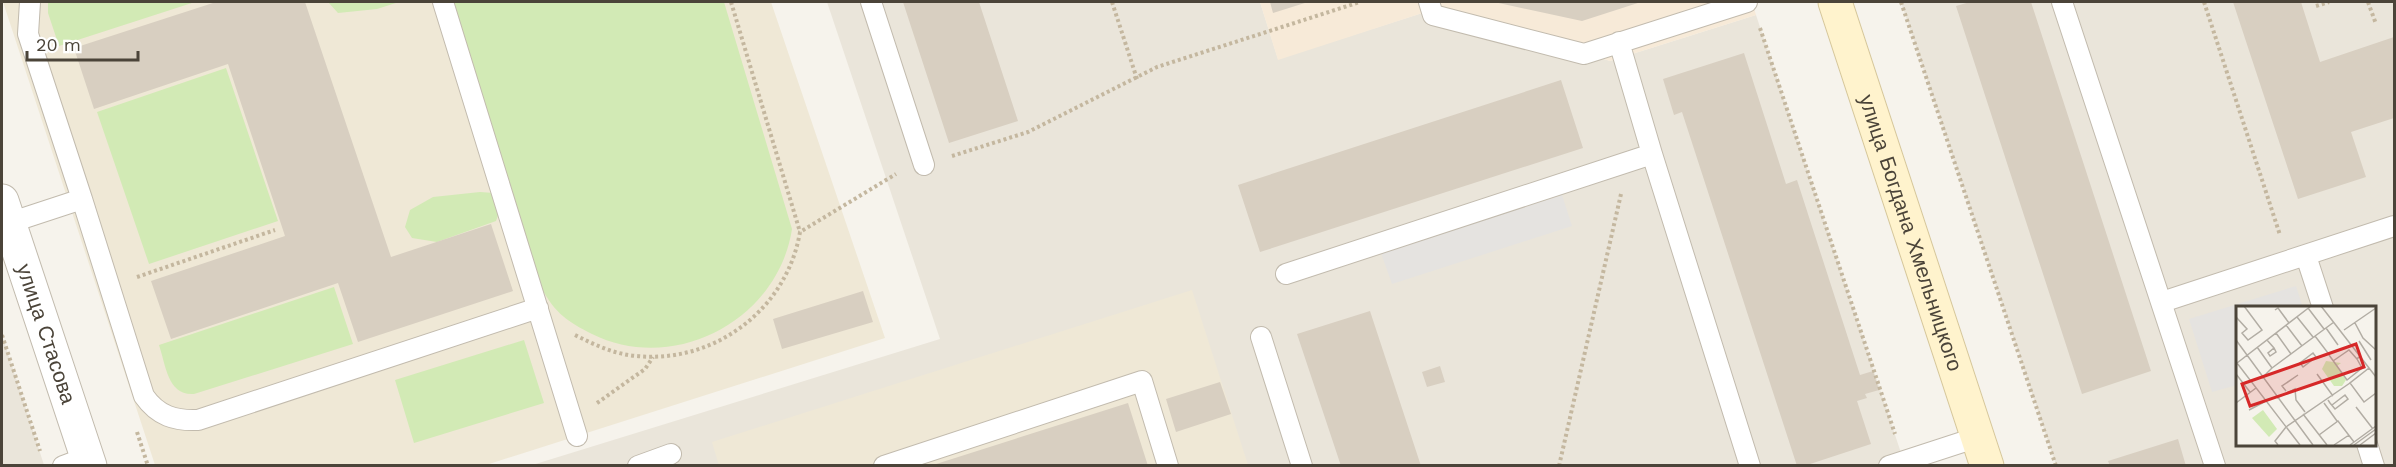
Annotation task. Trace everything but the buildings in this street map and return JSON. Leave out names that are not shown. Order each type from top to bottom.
[{"type":"street","name":"улица Богдана Хмельницкого","points":[[1841,3],[1983,451]]},
{"type":"street","name":"улица Стасова","points":[[5,212],[80,463]]},
{"type":"lane","points":[[30,2],[28,34],[144,396],[161,414],[183,421],[198,420],[538,308]]},
{"type":"lane","points":[[443,2],[574,428]]},
{"type":"lane","points":[[871,2],[924,165]]},
{"type":"lane","points":[[1429,2],[1433,15],[1584,54],[1747,2]]},
{"type":"lane","points":[[2062,2],[2215,465]]},
{"type":"lane","points":[[1619,42],[1750,465]]},
{"type":"lane","points":[[1286,274],[1652,154]]},
{"type":"lane","points":[[5,212],[82,199]]},
{"type":"lane","points":[[2162,302],[2394,226]]},
{"type":"lane","points":[[2297,259],[2322,306]]},
{"type":"lane","points":[[1261,337],[1302,465]]},
{"type":"lane","points":[[884,465],[1142,381],[1168,465]]},
{"type":"lane","points":[[2368,446],[2374,465]]},
{"type":"lane","points":[[1897,463],[1983,451]]},
{"type":"lane","points":[[638,465],[671,454]]},
{"type":"path","points":[[731,2],[800,232]]},
{"type":"path","points":[[1112,2],[1137,79]]},
{"type":"path","points":[[1901,2],[2056,465]]},
{"type":"path","points":[[2204,2],[2297,259]]},
{"type":"path","points":[[2316,6],[2329,2]]},
{"type":"path","points":[[2368,2],[2376,24]]},
{"type":"path","points":[[1760,26],[1897,463]]},
{"type":"path","points":[[1559,465],[1628,161]]},
{"type":"path","points":[[110,286],[275,230]]},
{"type":"path","points":[[2,335],[41,455]]},
{"type":"path","points":[[574,428],[645,369],[653,357]]},
{"type":"shaded area","points":[[3,2],[771,2],[885,338],[486,465],[155,465]]},
{"type":"shaded area","points":[[827,2],[1260,2],[1278,59],[1441,7],[1610,61],[1756,15],[1905,465],[529,466],[940,339]]},
{"type":"shaded area","points":[[1260,2],[1752,2],[1756,15],[1610,61],[1441,7],[1278,60]]},
{"type":"shaded area","points":[[1901,2],[2394,2],[2394,465],[2056,465]]},
{"type":"shaded area","points":[[1562,195],[1572,226],[1392,284],[1381,253]]},
{"type":"shaded area","points":[[2296,286],[2302,306],[2236,306],[2236,385],[2212,392],[2189,319]]},
{"type":"shaded area","points":[[1192,290],[1248,465],[719,466],[712,442]]},
{"type":"shaded area","points":[[2,335],[44,465],[2,465]]},
{"type":"green space","points":[[48,2],[195,2],[59,46],[48,13]]},
{"type":"green space","points":[[328,2],[399,2],[377,9],[338,13]]},
{"type":"green space","points":[[451,2],[724,2],[792,229],[783,261],[767,290],[744,313],[718,331],[688,343],[656,348],[624,345],[592,334],[557,311],[542,289]]},
{"type":"green space","points":[[226,68],[278,221],[149,264],[97,112]]},
{"type":"green space","points":[[480,192],[494,193],[500,210],[496,221],[437,242],[412,238],[405,227],[410,210],[433,197]]},
{"type":"green space","points":[[334,287],[353,344],[194,394],[185,393],[173,385],[159,345]]},
{"type":"green space","points":[[524,340],[544,403],[414,443],[395,380]]}]
